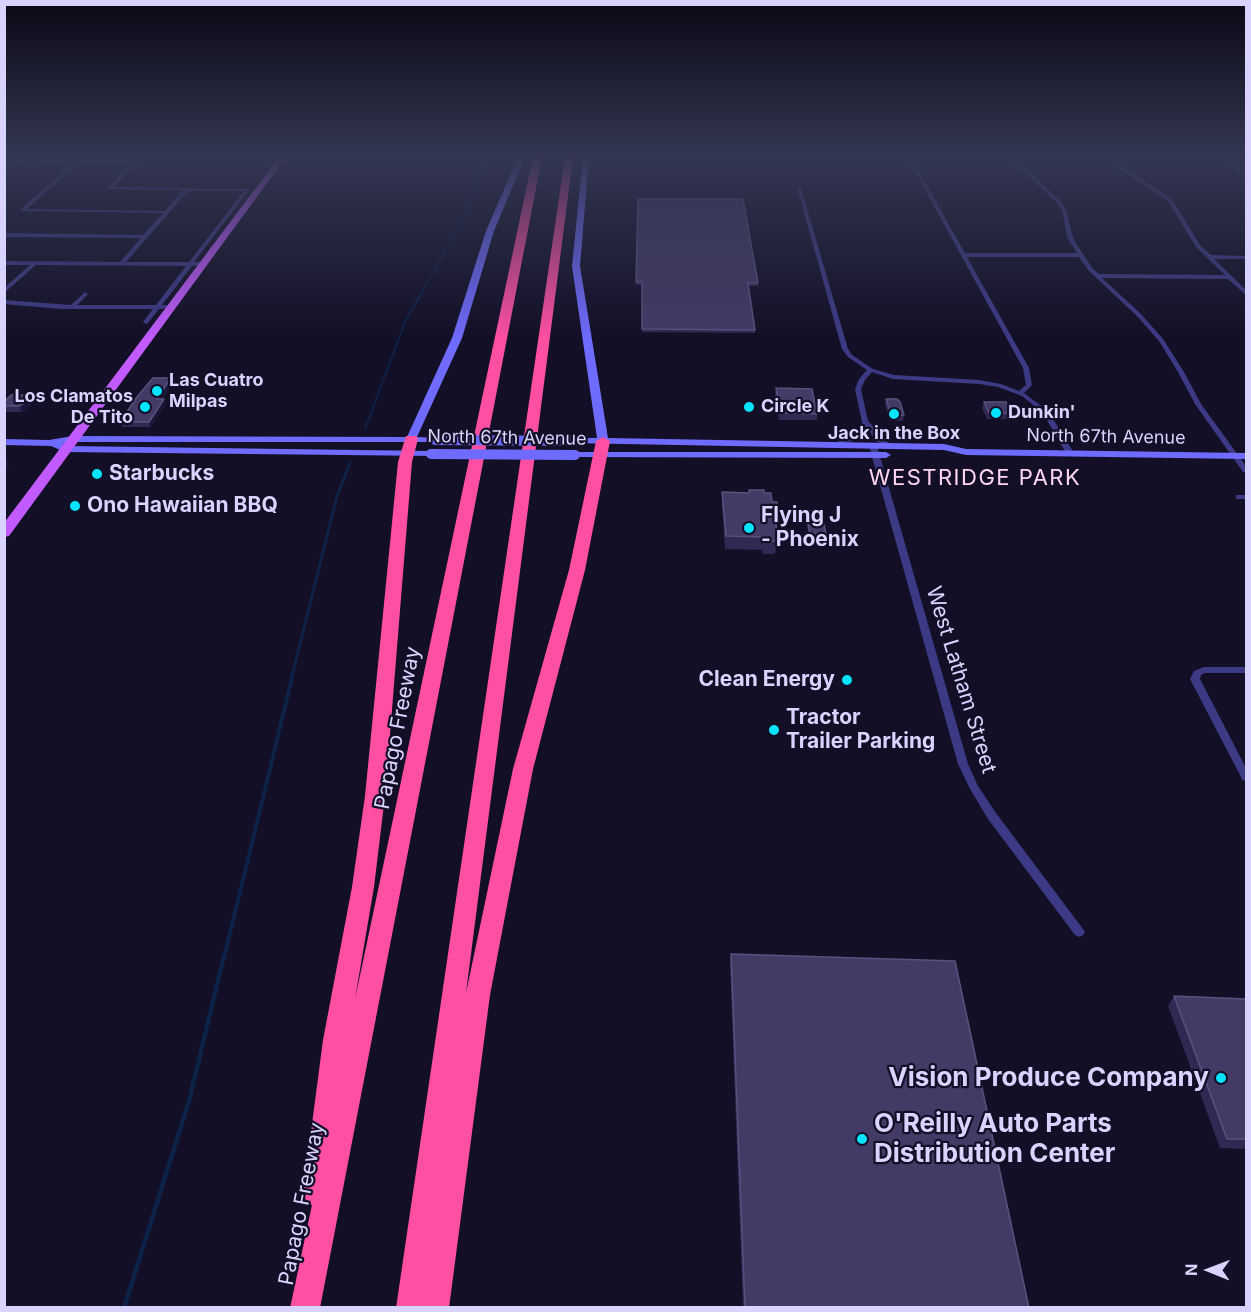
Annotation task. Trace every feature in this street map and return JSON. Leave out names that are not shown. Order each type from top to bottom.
[{"type":"highway","name":"Papago Freeway","points":[[304,1308],[526,218]]},
{"type":"highway","points":[[411,1308],[565,218]]},
{"type":"highway","points":[[304,1308],[336,1040],[363,887],[373,808],[411,441]]},
{"type":"highway","points":[[434,1308],[478,995],[534,721],[577,570],[602,448]]},
{"type":"main road","points":[[4,533],[239,218]]},
{"type":"main road","points":[[411,441],[457,338],[496,218]]},
{"type":"main road","points":[[575,218],[576,266],[602,448]]},
{"type":"main road","points":[[209,451],[222,445],[288,443],[324,438]]},
{"type":"main road","name":"North 67th Avenue","points":[[69,444],[324,438],[411,441],[574,441],[602,448],[874,451],[893,446],[944,447],[966,452],[1241,456]]},
{"type":"main road","name":"North 67th Avenue","points":[[4,442],[209,451],[319,453],[370,453],[411,441],[431,454],[575,455],[602,448],[815,445],[951,456],[966,452]]},
{"type":"street","points":[[121,264],[162,218]]},
{"type":"street","points":[[146,322],[225,218]]},
{"type":"street","points":[[808,218],[845,349],[850,356],[871,370],[913,380],[987,383],[1016,392],[1038,404],[1046,412],[1070,453]]},
{"type":"street","points":[[943,218],[1020,357],[1029,385],[1016,392]]},
{"type":"street","points":[[1066,218],[1070,237],[1081,255],[1098,276],[1139,315],[1161,340],[1197,404],[1241,456],[1246,470]]},
{"type":"street","points":[[1183,218],[1195,241],[1246,293]]},
{"type":"street","points":[[4,236],[145,237]]},
{"type":"street","points":[[963,255],[1081,255]]},
{"type":"street","points":[[1209,257],[1246,257]]},
{"type":"street","points":[[4,263],[204,264]]},
{"type":"street","points":[[4,291],[35,263]]},
{"type":"street","points":[[1098,276],[1228,277]]},
{"type":"street","points":[[74,306],[85,294]]},
{"type":"street","points":[[4,302],[74,306],[172,307]]},
{"type":"street","points":[[815,445],[852,441],[860,435],[865,423],[858,389],[862,379],[871,370]]},
{"type":"street","points":[[865,423],[872,428],[877,440],[893,446]]},
{"type":"street","name":"West Latham Street","points":[[874,451],[963,764],[992,816],[1079,932]]},
{"type":"street","points":[[1246,670],[1204,670],[1197,673],[1196,683],[1246,777]]},
{"type":"building","points":[[638,218],[746,218],[758,283],[748,283],[755,330],[642,329],[642,282],[636,282]]},
{"type":"building","points":[[153,378],[171,378],[157,399],[164,399],[149,422],[120,422],[137,397]]},
{"type":"building","points":[[776,388],[812,389],[817,414],[780,413]]},
{"type":"building","points":[[11,395],[33,395],[19,406],[4,406],[4,402]]},
{"type":"building","points":[[886,399],[897,399],[904,415],[891,415]]},
{"type":"building","points":[[984,402],[1006,402],[1011,413],[989,413]]},
{"type":"building","name":"Flying J - Phoenix","points":[[749,490],[764,490],[764,493],[771,493],[772,502],[777,502],[778,512],[774,512],[777,541],[764,541],[764,537],[726,536],[722,492],[749,493]]},
{"type":"building","points":[[806,511],[821,511],[826,534],[810,534]]},
{"type":"building","name":"O'Reilly Auto Parts Distribution Center","points":[[731,954],[955,961],[1029,1308],[745,1308]]},
{"type":"building","name":"Vision Produce Company","points":[[1174,996],[1246,999],[1246,1139],[1227,1139]]},
{"type":"waterway","points":[[422,292],[463,218]]},
{"type":"waterway","points":[[365,429],[405,322],[423,290]]},
{"type":"waterway","points":[[291,680],[337,496],[350,463]]},
{"type":"waterway","points":[[224,958],[292,678]]},
{"type":"waterway","points":[[124,1308],[189,1101],[224,956]]},
{"type":"place","name":"Las Cuatro Milpas","points":[[157,391]]},
{"type":"place","name":"Los Clamatos De Tito","points":[[145,407]]},
{"type":"place","name":"Circle K","points":[[749,407]]},
{"type":"place","name":"Dunkin'","points":[[996,413]]},
{"type":"place","name":"Jack in the Box","points":[[894,414]]},
{"type":"place","name":"Starbucks","points":[[97,474]]},
{"type":"place","name":"Ono Hawaiian BBQ","points":[[75,506]]},
{"type":"place","name":"Flying J - Phoenix","points":[[749,528]]},
{"type":"place","name":"Clean Energy","points":[[847,680]]},
{"type":"place","name":"Tractor Trailer Parking","points":[[774,730]]},
{"type":"place","name":"Vision Produce Company","points":[[1221,1078]]},
{"type":"place","name":"O'Reilly Auto Parts Distribution Center","points":[[862,1139]]},
{"type":"district","name":"WESTRIDGE PARK","points":[[975,478]]}]
